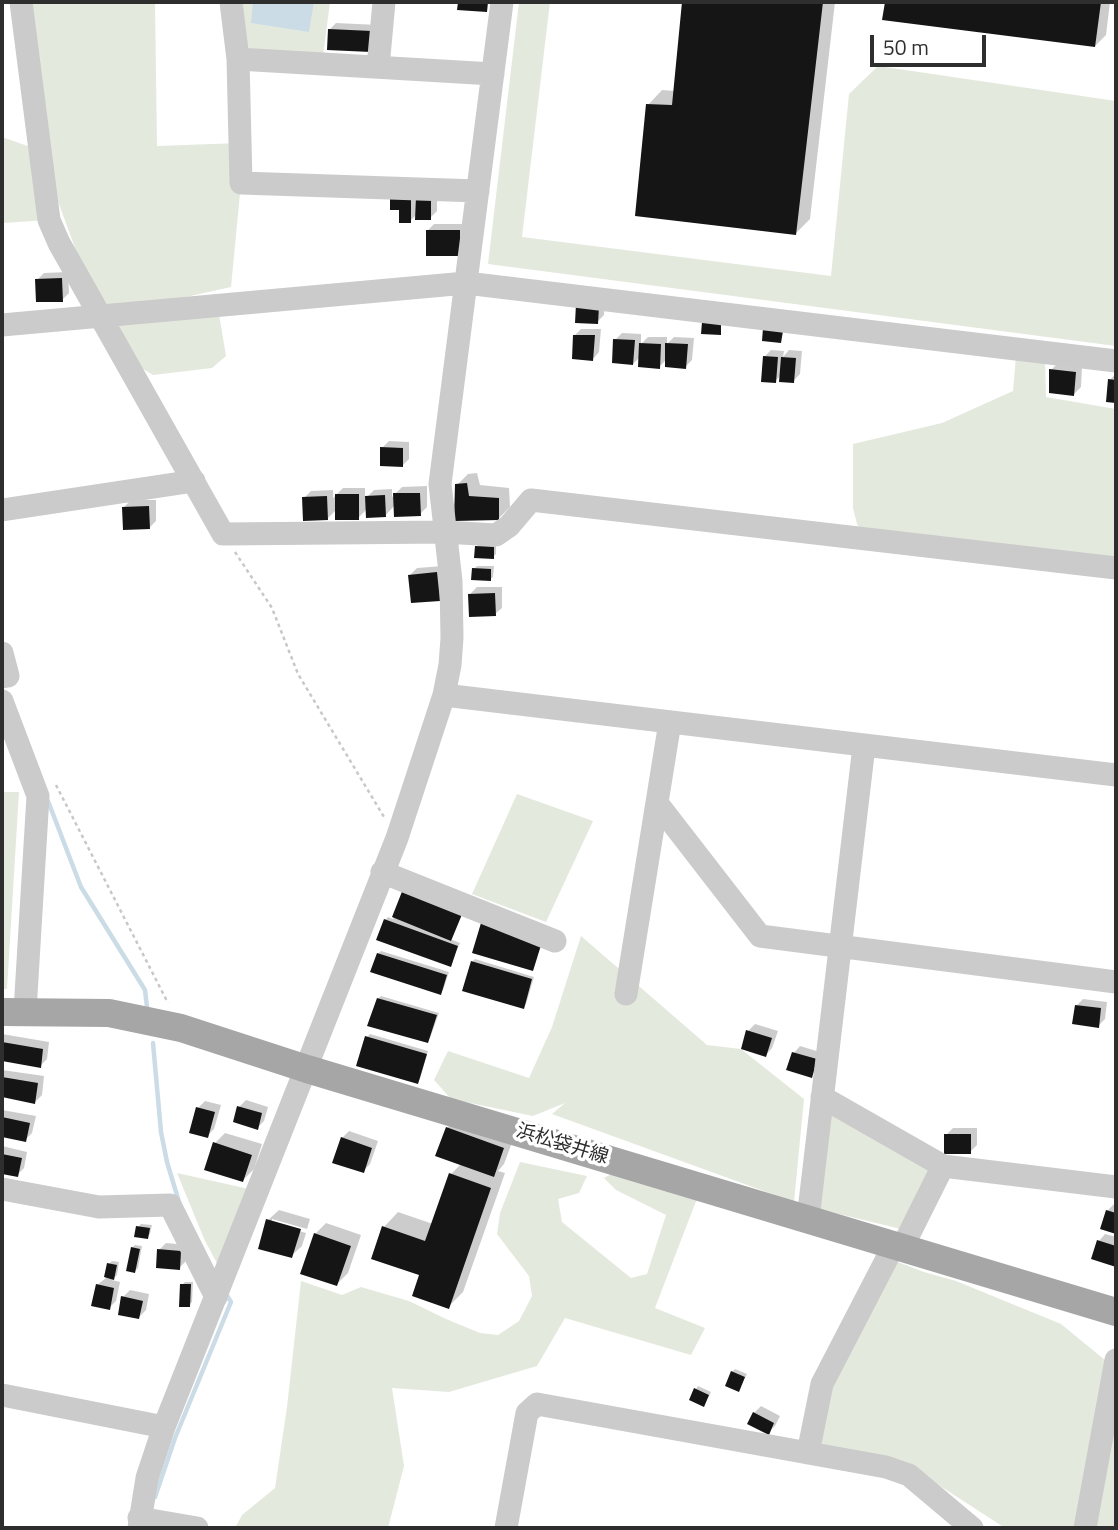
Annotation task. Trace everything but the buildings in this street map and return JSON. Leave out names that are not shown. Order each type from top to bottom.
[{"type":"main road","name":"浜松袋井線","points":[[13,1012],[109,1013],[181,1028],[307,1069],[1116,1312]]},
{"type":"street","points":[[22,2],[49,220],[59,243],[223,534],[444,532],[496,535],[509,526],[531,500],[1116,568]]},
{"type":"street","points":[[231,2],[238,59],[241,183],[478,191]]},
{"type":"street","points":[[377,67],[384,2]]},
{"type":"street","points":[[197,1528],[139,1523],[148,1478],[164,1427],[397,838],[444,695],[450,665],[451,581],[440,484],[502,2]]},
{"type":"street","points":[[238,59],[493,74]]},
{"type":"street","points":[[2,325],[466,283],[1116,360]]},
{"type":"street","points":[[2,510],[194,481]]},
{"type":"street","points":[[2,653],[5,676]]},
{"type":"street","points":[[444,695],[1116,775]]},
{"type":"street","points":[[2,701],[38,796],[13,1012]]},
{"type":"street","points":[[626,994],[670,723]]},
{"type":"street","points":[[808,1219],[864,746]]},
{"type":"street","points":[[657,803],[760,936],[1116,982]]},
{"type":"street","points":[[382,872],[555,941]]},
{"type":"street","points":[[822,1097],[943,1166],[1116,1187]]},
{"type":"street","points":[[808,1453],[822,1384],[943,1166]]},
{"type":"street","points":[[2,1189],[99,1207],[170,1205],[216,1297]]},
{"type":"street","points":[[1085,1528],[1112,1414],[1116,1360]]},
{"type":"street","points":[[2,1395],[164,1427]]},
{"type":"street","points":[[506,1528],[527,1413],[537,1404],[886,1467],[909,1475],[972,1528]]},
{"type":"path","points":[[223,534],[272,608],[298,674],[397,838]]},
{"type":"path","points":[[51,776],[181,1028]]},
{"type":"shaded area","points":[[21,2],[155,2],[157,146],[240,143],[241,183],[231,287],[100,316],[41,155],[49,220],[2,223],[2,137],[39,150]]},
{"type":"shaded area","points":[[231,2],[330,2],[322,64],[238,59]]},
{"type":"shaded area","points":[[519,2],[550,2],[522,237],[831,276],[849,94],[878,66],[1116,101],[1116,346],[488,264]]},
{"type":"shaded area","points":[[219,314],[226,356],[212,368],[153,375],[123,357],[112,321]]},
{"type":"shaded area","points":[[1016,356],[1045,361],[1046,397],[1116,409],[1116,563],[863,533],[857,524],[853,508],[853,444],[942,423],[1013,391]]},
{"type":"shaded area","points":[[2,792],[19,792],[7,989],[2,989]]},
{"type":"shaded area","points":[[517,794],[593,821],[546,922],[472,894]]},
{"type":"shaded area","points":[[581,936],[707,1045],[741,1049],[804,1099],[794,1202],[552,1114],[565,1103],[533,1116],[451,1099],[434,1080],[448,1051],[529,1078],[552,1027]]},
{"type":"shaded area","points":[[821,1107],[943,1166],[901,1229],[810,1207]]},
{"type":"shaded area","points":[[520,1162],[587,1176],[579,1193],[558,1199],[562,1222],[631,1278],[647,1274],[666,1215],[616,1190],[604,1178],[617,1171],[698,1196],[655,1308],[705,1328],[691,1355],[565,1318],[537,1366],[449,1392],[392,1388],[404,1466],[388,1528],[235,1528],[242,1515],[275,1488],[301,1281],[342,1295],[361,1287],[409,1301],[480,1333],[498,1335],[519,1321],[532,1296],[529,1276],[497,1234],[500,1213]]},
{"type":"shaded area","points":[[177,1173],[258,1191],[224,1276],[205,1241]]},
{"type":"shaded area","points":[[895,1261],[956,1281],[1061,1324],[1116,1369],[1116,1528],[1005,1528],[914,1469],[812,1446],[827,1379]]},
{"type":"water","points":[[253,2],[314,2],[309,32],[251,23]]},
{"type":"waterway","points":[[48,801],[81,887],[145,990],[147,1007]]},
{"type":"waterway","points":[[153,1043],[161,1132],[179,1202]]},
{"type":"waterway","points":[[155,1497],[175,1438],[231,1302],[226,1294]]}]
